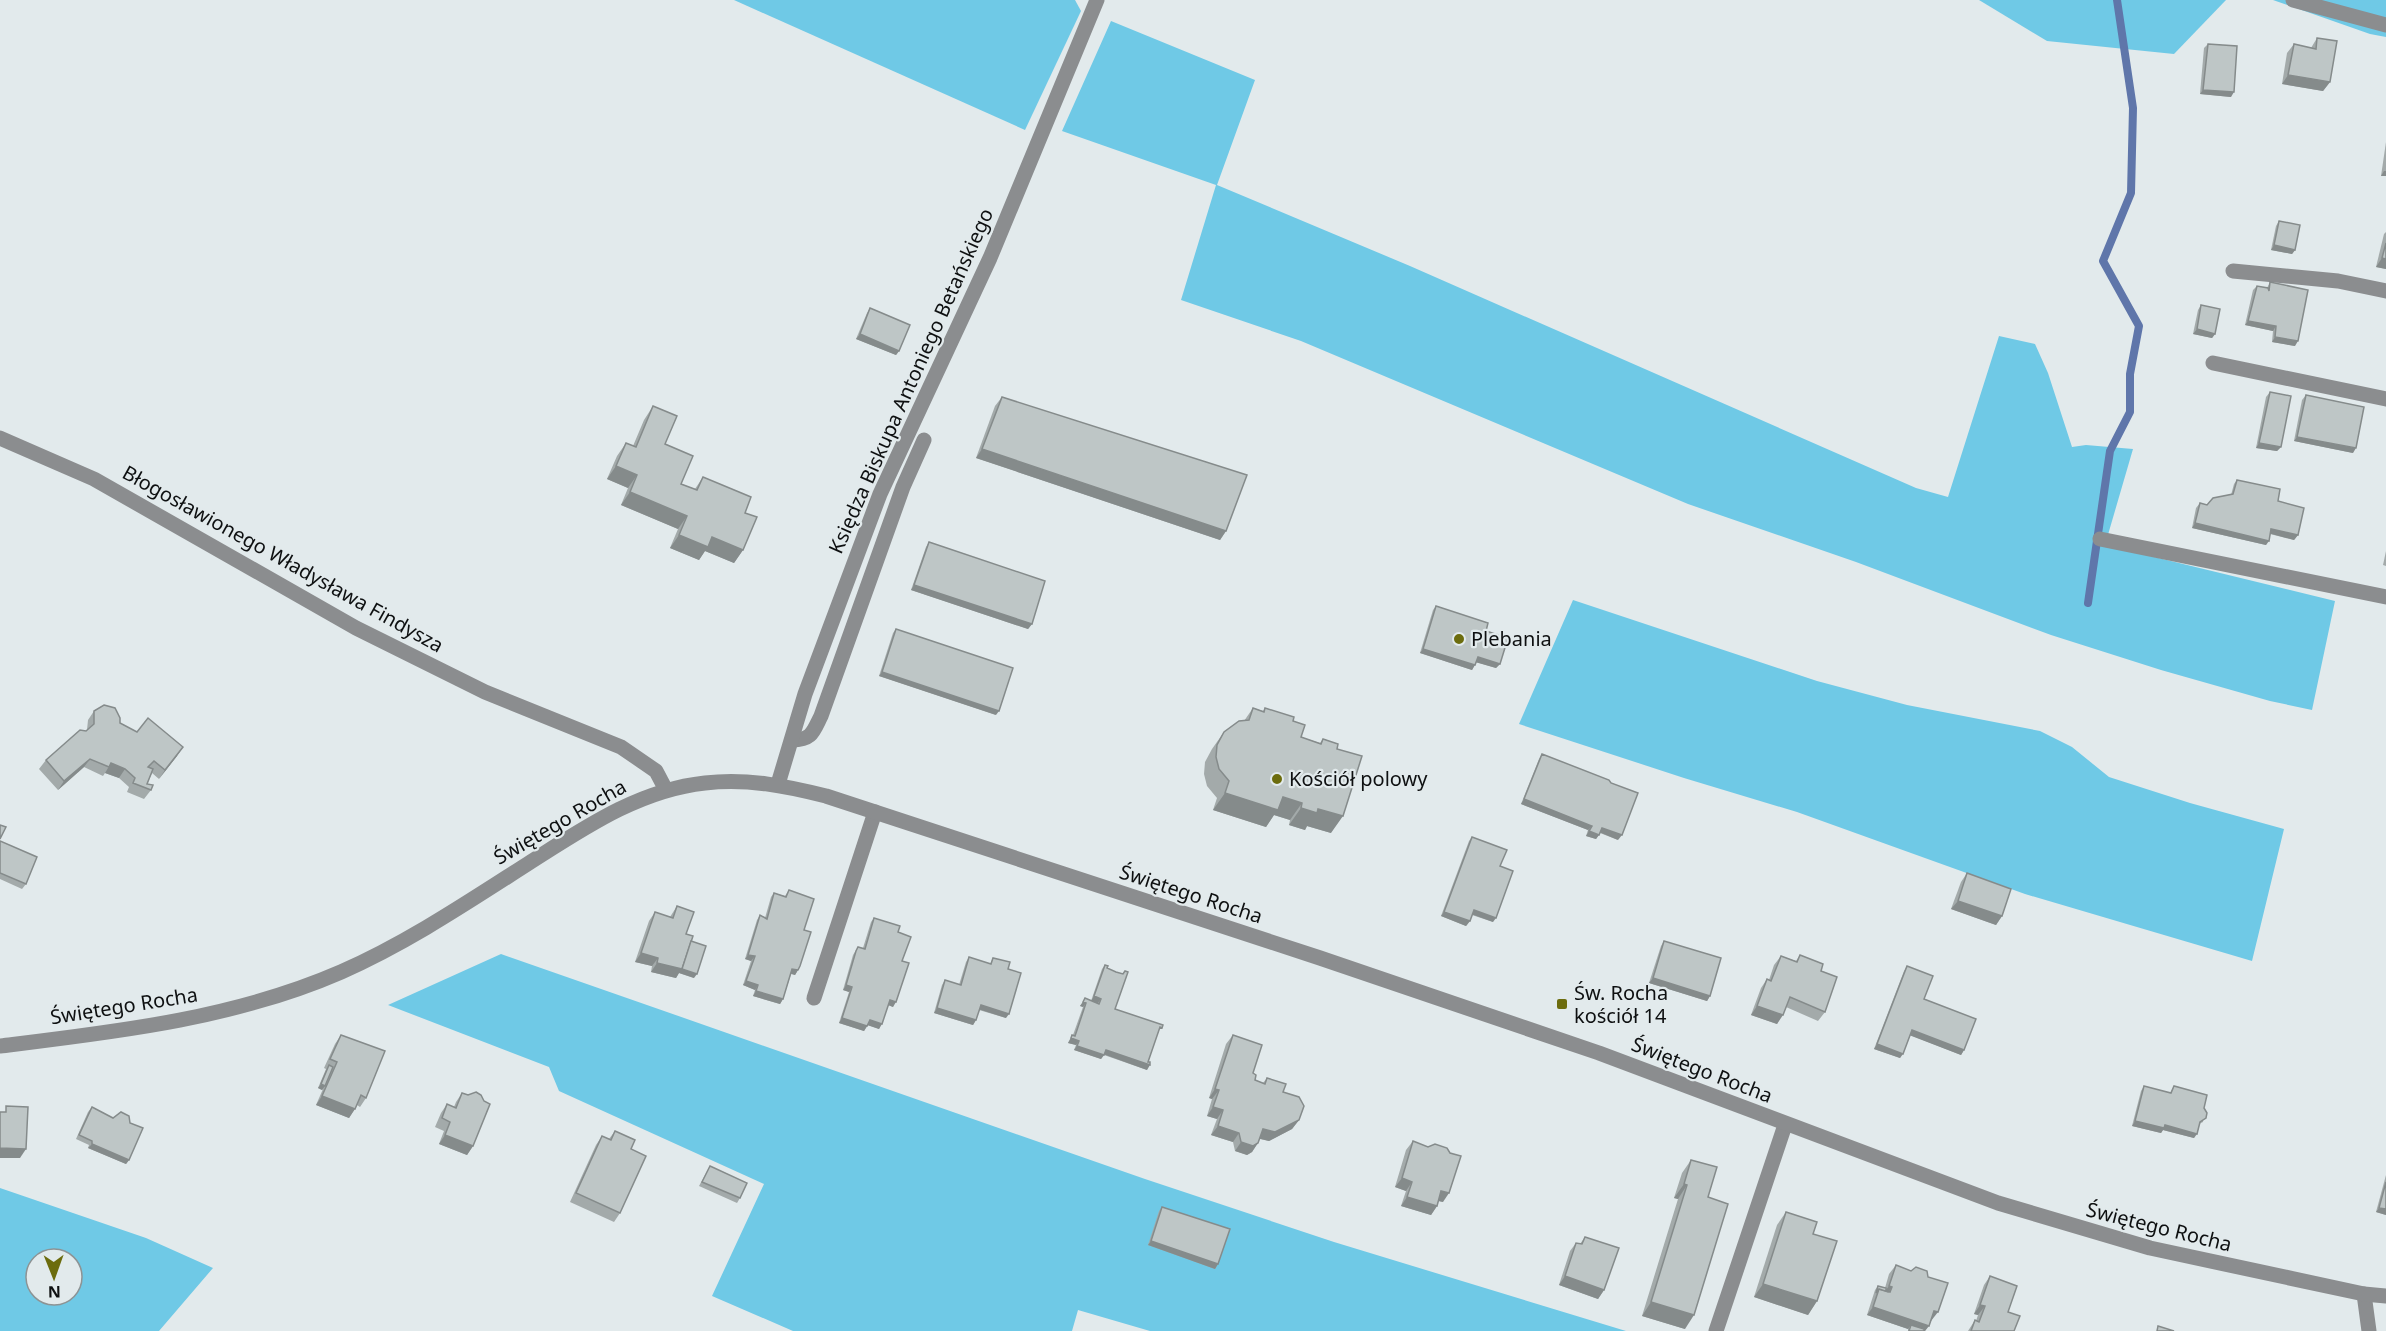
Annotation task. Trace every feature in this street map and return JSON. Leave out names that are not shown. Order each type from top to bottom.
[{"type":"street","name":"Księdza Biskupa Antoniego Betańskiego","points":[[778,784],[816,661],[880,494],[990,258],[1097,0]]},
{"type":"street","points":[[2293,0],[2386,25]]},
{"type":"street","points":[[2233,271],[2338,281],[2386,291]]},
{"type":"street","points":[[2213,363],[2386,399]]},
{"type":"street","name":"Błogosławionego Władysława Findysza","points":[[0,438],[94,479],[366,634],[485,692],[621,747],[656,771],[666,790]]},
{"type":"street","points":[[792,740],[804,740],[813,734],[821,716],[899,497],[924,440]]},
{"type":"street","points":[[2100,539],[2386,597]]},
{"type":"street","name":"Świętego Rocha","points":[[0,1046],[160,1025],[213,1013],[312,984],[342,972],[428,927],[604,817],[666,790],[704,783],[778,784],[875,812],[1599,1053],[1785,1125],[1998,1203],[2083,1230],[2171,1253],[2364,1294],[2386,1296]]},
{"type":"street","points":[[814,999],[875,812]]},
{"type":"street","points":[[1716,1331],[1785,1125]]},
{"type":"street","points":[[2364,1294],[2369,1331]]},
{"type":"shaded area","points":[[734,0],[1075,0],[1081,11],[1025,130]]},
{"type":"shaded area","points":[[1979,0],[2226,0],[2174,54],[2047,41]]},
{"type":"shaded area","points":[[2273,0],[2386,0],[2386,37],[2370,34]]},
{"type":"shaded area","points":[[1111,21],[1255,80],[1217,185],[1410,266],[1916,488],[1948,497],[1999,336],[2035,344],[2048,373],[2072,447],[2086,445],[2133,449],[2105,545],[2335,601],[2312,710],[2270,701],[2161,670],[2051,635],[1856,562],[1688,504],[1301,341],[1181,300],[1216,185],[1062,131]]},
{"type":"shaded area","points":[[1573,600],[1817,681],[1907,705],[2040,731],[2072,747],[2109,777],[2190,803],[2284,829],[2252,961],[2025,894],[1797,812],[1519,724]]},
{"type":"shaded area","points":[[501,954],[1145,1179],[1334,1242],[1626,1331],[1150,1331],[1078,1310],[1072,1331],[793,1331],[712,1296],[764,1184],[559,1091],[549,1067],[388,1005]]},
{"type":"shaded area","points":[[0,1188],[146,1238],[213,1268],[159,1331],[0,1331]]},
{"type":"building","points":[[2317,38],[2337,41],[2330,82],[2288,75],[2294,44],[2316,49]]},
{"type":"building","points":[[2208,44],[2237,46],[2234,92],[2203,90]]},
{"type":"building","points":[[2279,221],[2300,225],[2295,250],[2274,245]]},
{"type":"building","points":[[2386,243],[2386,259],[2382,258]]},
{"type":"building","points":[[2270,282],[2308,290],[2298,341],[2275,337],[2276,326],[2248,321],[2257,286],[2268,288],[2269,291]]},
{"type":"building","points":[[2201,305],[2220,309],[2215,334],[2197,329]]},
{"type":"building","points":[[870,308],[910,325],[899,351],[860,334]]},
{"type":"building","points":[[2270,392],[2291,396],[2281,447],[2259,443]]},
{"type":"building","points":[[2306,395],[2364,407],[2356,448],[2297,437]]},
{"type":"building","points":[[1002,397],[1247,475],[1226,531],[982,449]]},
{"type":"building","points":[[653,406],[677,416],[665,444],[693,456],[681,484],[697,490],[703,477],[751,497],[745,513],[757,517],[743,550],[712,537],[708,547],[679,535],[687,516],[630,492],[637,475],[616,466],[626,443],[636,447]]},
{"type":"building","points":[[2237,480],[2280,489],[2278,501],[2304,508],[2298,535],[2271,529],[2269,541],[2195,523],[2200,503],[2207,505],[2213,498],[2233,494]]},
{"type":"building","points":[[929,542],[1045,581],[1032,624],[914,585]]},
{"type":"building","name":"Plebania","points":[[1436,606],[1488,623],[1486,631],[1508,638],[1500,664],[1478,657],[1475,665],[1423,649]]},
{"type":"building","points":[[896,629],[1013,668],[999,711],[882,672]]},
{"type":"building","points":[[104,705],[115,708],[120,723],[137,732],[148,718],[183,747],[165,770],[154,761],[148,767],[153,769],[147,784],[153,785],[151,790],[133,783],[135,778],[125,769],[111,763],[109,767],[90,759],[64,781],[46,760],[80,730],[86,731],[94,724],[94,711]]},
{"type":"building","name":"Kościół polowy","points":[[1253,708],[1264,712],[1265,708],[1294,717],[1293,721],[1305,725],[1301,737],[1321,744],[1323,739],[1338,744],[1337,749],[1362,756],[1343,816],[1318,809],[1317,813],[1301,808],[1302,803],[1283,797],[1278,810],[1225,793],[1229,781],[1219,769],[1216,757],[1217,745],[1224,732],[1239,721],[1249,720]]},
{"type":"building","points":[[1542,754],[1638,793],[1622,835],[1602,828],[1599,835],[1589,831],[1592,826],[1524,799]]},
{"type":"building","points":[[0,825],[6,827],[0,839]]},
{"type":"building","points":[[1472,837],[1507,850],[1500,866],[1513,871],[1496,918],[1474,910],[1470,921],[1444,912]]},
{"type":"building","points":[[0,841],[37,857],[26,884],[0,873]]},
{"type":"building","points":[[1967,873],[2011,889],[2002,916],[1958,901]]},
{"type":"building","points":[[789,890],[814,899],[804,930],[811,932],[798,970],[792,969],[783,999],[756,991],[758,985],[746,981],[755,956],[748,955],[760,915],[767,919],[774,893],[786,897]]},
{"type":"building","points":[[677,906],[694,912],[686,934],[693,936],[682,969],[657,963],[658,958],[641,953],[655,912],[673,918]]},
{"type":"building","points":[[874,918],[900,926],[898,932],[911,937],[902,961],[909,963],[896,1002],[890,1000],[882,1024],[870,1020],[867,1026],[842,1018],[852,987],[846,985],[856,951],[858,947],[865,949]]},
{"type":"building","points":[[691,941],[706,946],[697,974],[682,969]]},
{"type":"building","points":[[1664,941],[1721,958],[1710,996],[1653,978]]},
{"type":"building","points":[[1800,955],[1823,964],[1821,971],[1837,977],[1825,1012],[1790,997],[1783,1015],[1757,1006],[1767,979],[1771,981],[1781,956],[1797,962]]},
{"type":"building","points":[[969,957],[991,964],[993,958],[1010,962],[1008,969],[1021,973],[1009,1014],[981,1005],[976,1020],[937,1008],[945,980],[961,985]]},
{"type":"building","points":[[1105,965],[1116,972],[1123,974],[1125,971],[1128,972],[1115,1009],[1163,1025],[1162,1028],[1160,1027],[1148,1062],[1150,1065],[1106,1050],[1104,1055],[1077,1046],[1079,1041],[1071,1038],[1072,1035],[1075,1036],[1086,1003],[1083,1002],[1085,998],[1099,1004],[1101,999],[1094,996]]},
{"type":"building","points":[[1907,966],[1933,976],[1924,999],[1976,1019],[1964,1050],[1912,1030],[1903,1054],[1877,1044]]},
{"type":"building","points":[[341,1035],[385,1051],[366,1098],[361,1095],[355,1109],[322,1096],[337,1062],[330,1059]]},
{"type":"building","points":[[1233,1035],[1262,1045],[1253,1073],[1256,1075],[1255,1080],[1265,1084],[1267,1078],[1286,1084],[1283,1092],[1299,1097],[1304,1106],[1299,1120],[1275,1132],[1263,1129],[1258,1143],[1253,1146],[1241,1142],[1239,1133],[1218,1126],[1223,1110],[1213,1107],[1219,1090],[1215,1089]]},
{"type":"building","points":[[329,1065],[333,1067],[325,1086],[321,1084]]},
{"type":"building","points":[[2144,1086],[2171,1093],[2174,1086],[2207,1095],[2204,1108],[2207,1113],[2206,1118],[2200,1122],[2197,1134],[2165,1125],[2164,1128],[2135,1121]]},
{"type":"building","points":[[476,1092],[490,1104],[473,1146],[445,1135],[450,1122],[442,1118],[447,1104],[456,1108],[462,1093],[468,1095]]},
{"type":"building","points":[[6,1106],[28,1107],[26,1149],[0,1148],[0,1112],[6,1112]]},
{"type":"building","points":[[92,1107],[113,1118],[121,1112],[129,1116],[130,1123],[143,1128],[129,1160],[92,1144],[92,1141],[79,1135]]},
{"type":"building","points":[[615,1131],[635,1140],[631,1149],[646,1156],[620,1213],[576,1193],[602,1136],[611,1140]]},
{"type":"building","points":[[1413,1141],[1428,1147],[1435,1144],[1447,1148],[1450,1153],[1461,1156],[1449,1193],[1441,1191],[1437,1206],[1407,1197],[1412,1182],[1402,1178]]},
{"type":"building","points":[[1691,1160],[1717,1167],[1708,1197],[1728,1204],[1694,1315],[1651,1302],[1687,1185],[1684,1184]]},
{"type":"building","points":[[710,1166],[747,1183],[740,1198],[702,1182]]},
{"type":"building","points":[[2386,1182],[2386,1209],[2379,1208]]},
{"type":"building","points":[[1162,1207],[1230,1229],[1218,1264],[1151,1241]]},
{"type":"building","points":[[1786,1212],[1817,1222],[1813,1234],[1837,1241],[1817,1301],[1763,1284]]},
{"type":"building","points":[[1585,1237],[1619,1248],[1604,1290],[1565,1276],[1576,1243],[1582,1244]]},
{"type":"building","points":[[1896,1265],[1911,1271],[1916,1267],[1927,1271],[1928,1277],[1948,1283],[1938,1312],[1934,1311],[1929,1326],[1873,1307],[1879,1289],[1890,1292],[1892,1287],[1889,1286]]},
{"type":"building","points":[[1990,1276],[2017,1286],[2008,1312],[2020,1316],[2014,1331],[1971,1331],[1975,1320],[1979,1322],[1985,1306],[1980,1305]]},
{"type":"building","points":[[1878,1286],[1889,1291],[1879,1289],[1876,1293]]},
{"type":"building","points":[[1911,1325],[1924,1329],[1924,1331],[1909,1331]]},
{"type":"building","points":[[2158,1326],[2174,1331],[2157,1331]]},
{"type":"waterway","points":[[2088,603],[2110,451],[2130,412],[2130,374],[2139,326],[2103,261],[2131,193],[2133,108],[2117,0]]},
{"type":"place","name":"Plebania","points":[[1459,639]]},
{"type":"place","name":"Kościół polowy","points":[[1277,779]]},
{"type":"place","name":"Św. Rocha kościół 14","points":[[1562,1004]]}]
